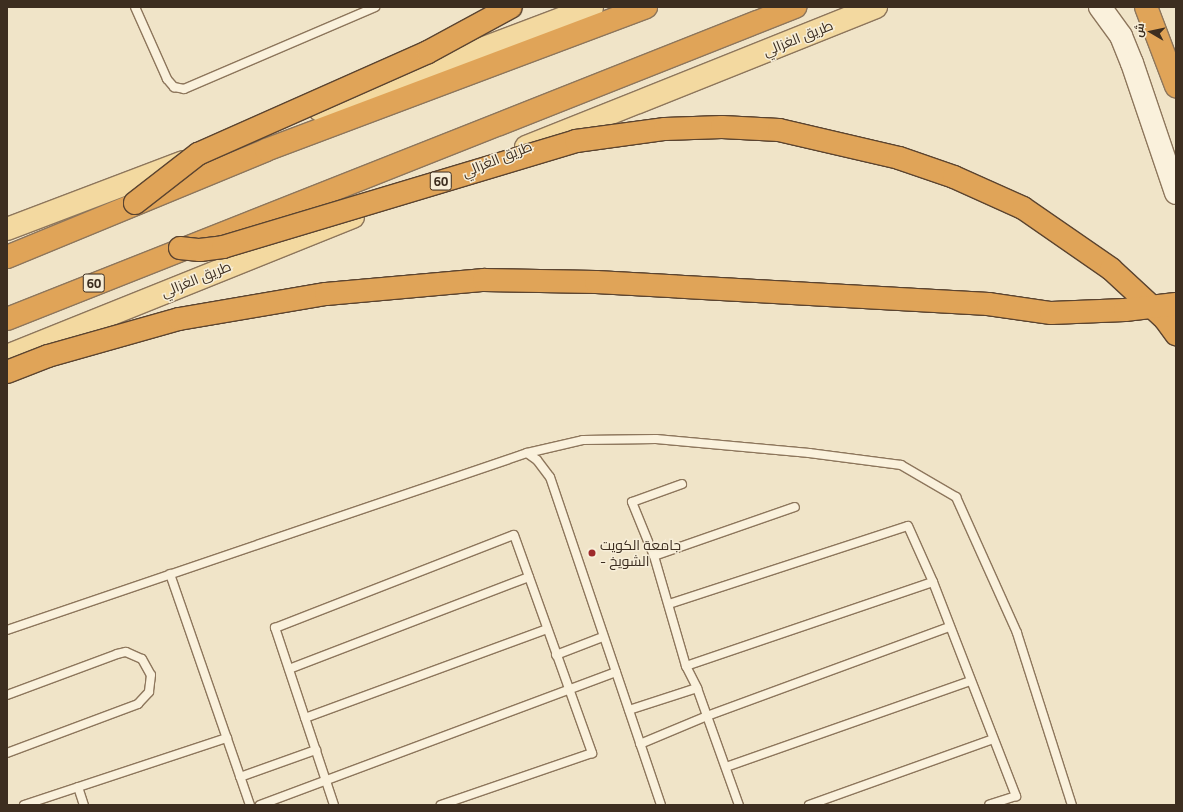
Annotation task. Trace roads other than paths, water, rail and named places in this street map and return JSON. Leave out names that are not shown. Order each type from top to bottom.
[{"type":"highway","points":[[135,203],[198,154],[428,52],[511,7]]},
{"type":"highway","points":[[7,257],[266,150],[646,7]]},
{"type":"highway","name":"60","points":[[7,319],[180,248],[795,7]]},
{"type":"highway","points":[[1146,7],[1176,86]]},
{"type":"highway","points":[[180,248],[200,250],[223,247],[576,141],[665,129],[722,127],[779,130],[899,158],[954,177],[1023,208],[1111,269],[1165,319],[1176,334]]},
{"type":"highway","points":[[7,372],[48,356],[179,319],[326,294],[484,280],[596,282],[980,304],[1051,313],[1125,310],[1176,304]]},
{"type":"main road","points":[[7,229],[592,7]]},
{"type":"main road","name":"طريق الغزالي","points":[[7,356],[876,7]]},
{"type":"main road","points":[[1100,7],[1121,36],[1176,193]]},
{"type":"lane","points":[[135,7],[167,79],[174,87],[184,90],[375,7]]},
{"type":"lane","points":[[7,630],[527,453],[583,440],[656,439],[809,453],[901,465],[956,497],[1017,633],[1072,805]]},
{"type":"lane","points":[[527,453],[537,460],[550,477],[603,637],[662,805]]},
{"type":"lane","points":[[682,484],[632,502],[654,556],[686,666],[697,688],[740,805]]},
{"type":"lane","points":[[654,556],[795,507]]},
{"type":"lane","points":[[669,604],[908,526],[933,582],[949,627],[1016,796],[989,805]]},
{"type":"lane","points":[[334,805],[275,628],[514,535],[592,753],[441,805]]},
{"type":"lane","points":[[170,574],[250,805]]},
{"type":"lane","points":[[289,669],[529,577]]},
{"type":"lane","points":[[686,666],[933,582]]},
{"type":"lane","points":[[640,744],[707,716],[949,627]]},
{"type":"lane","points":[[305,718],[547,629]]},
{"type":"lane","points":[[556,655],[603,637]]},
{"type":"lane","points":[[7,695],[126,652],[142,659],[151,675],[149,692],[138,704],[7,753]]},
{"type":"lane","points":[[260,805],[616,672]]},
{"type":"lane","points":[[726,767],[970,681]]},
{"type":"lane","points":[[629,710],[697,688]]},
{"type":"lane","points":[[24,805],[227,738]]},
{"type":"lane","points":[[809,805],[993,739]]},
{"type":"lane","points":[[240,777],[316,750]]},
{"type":"lane","points":[[78,787],[84,805]]},
{"type":"place","name":"جامعة الكويت - الشويخ","points":[[592,553]]}]
